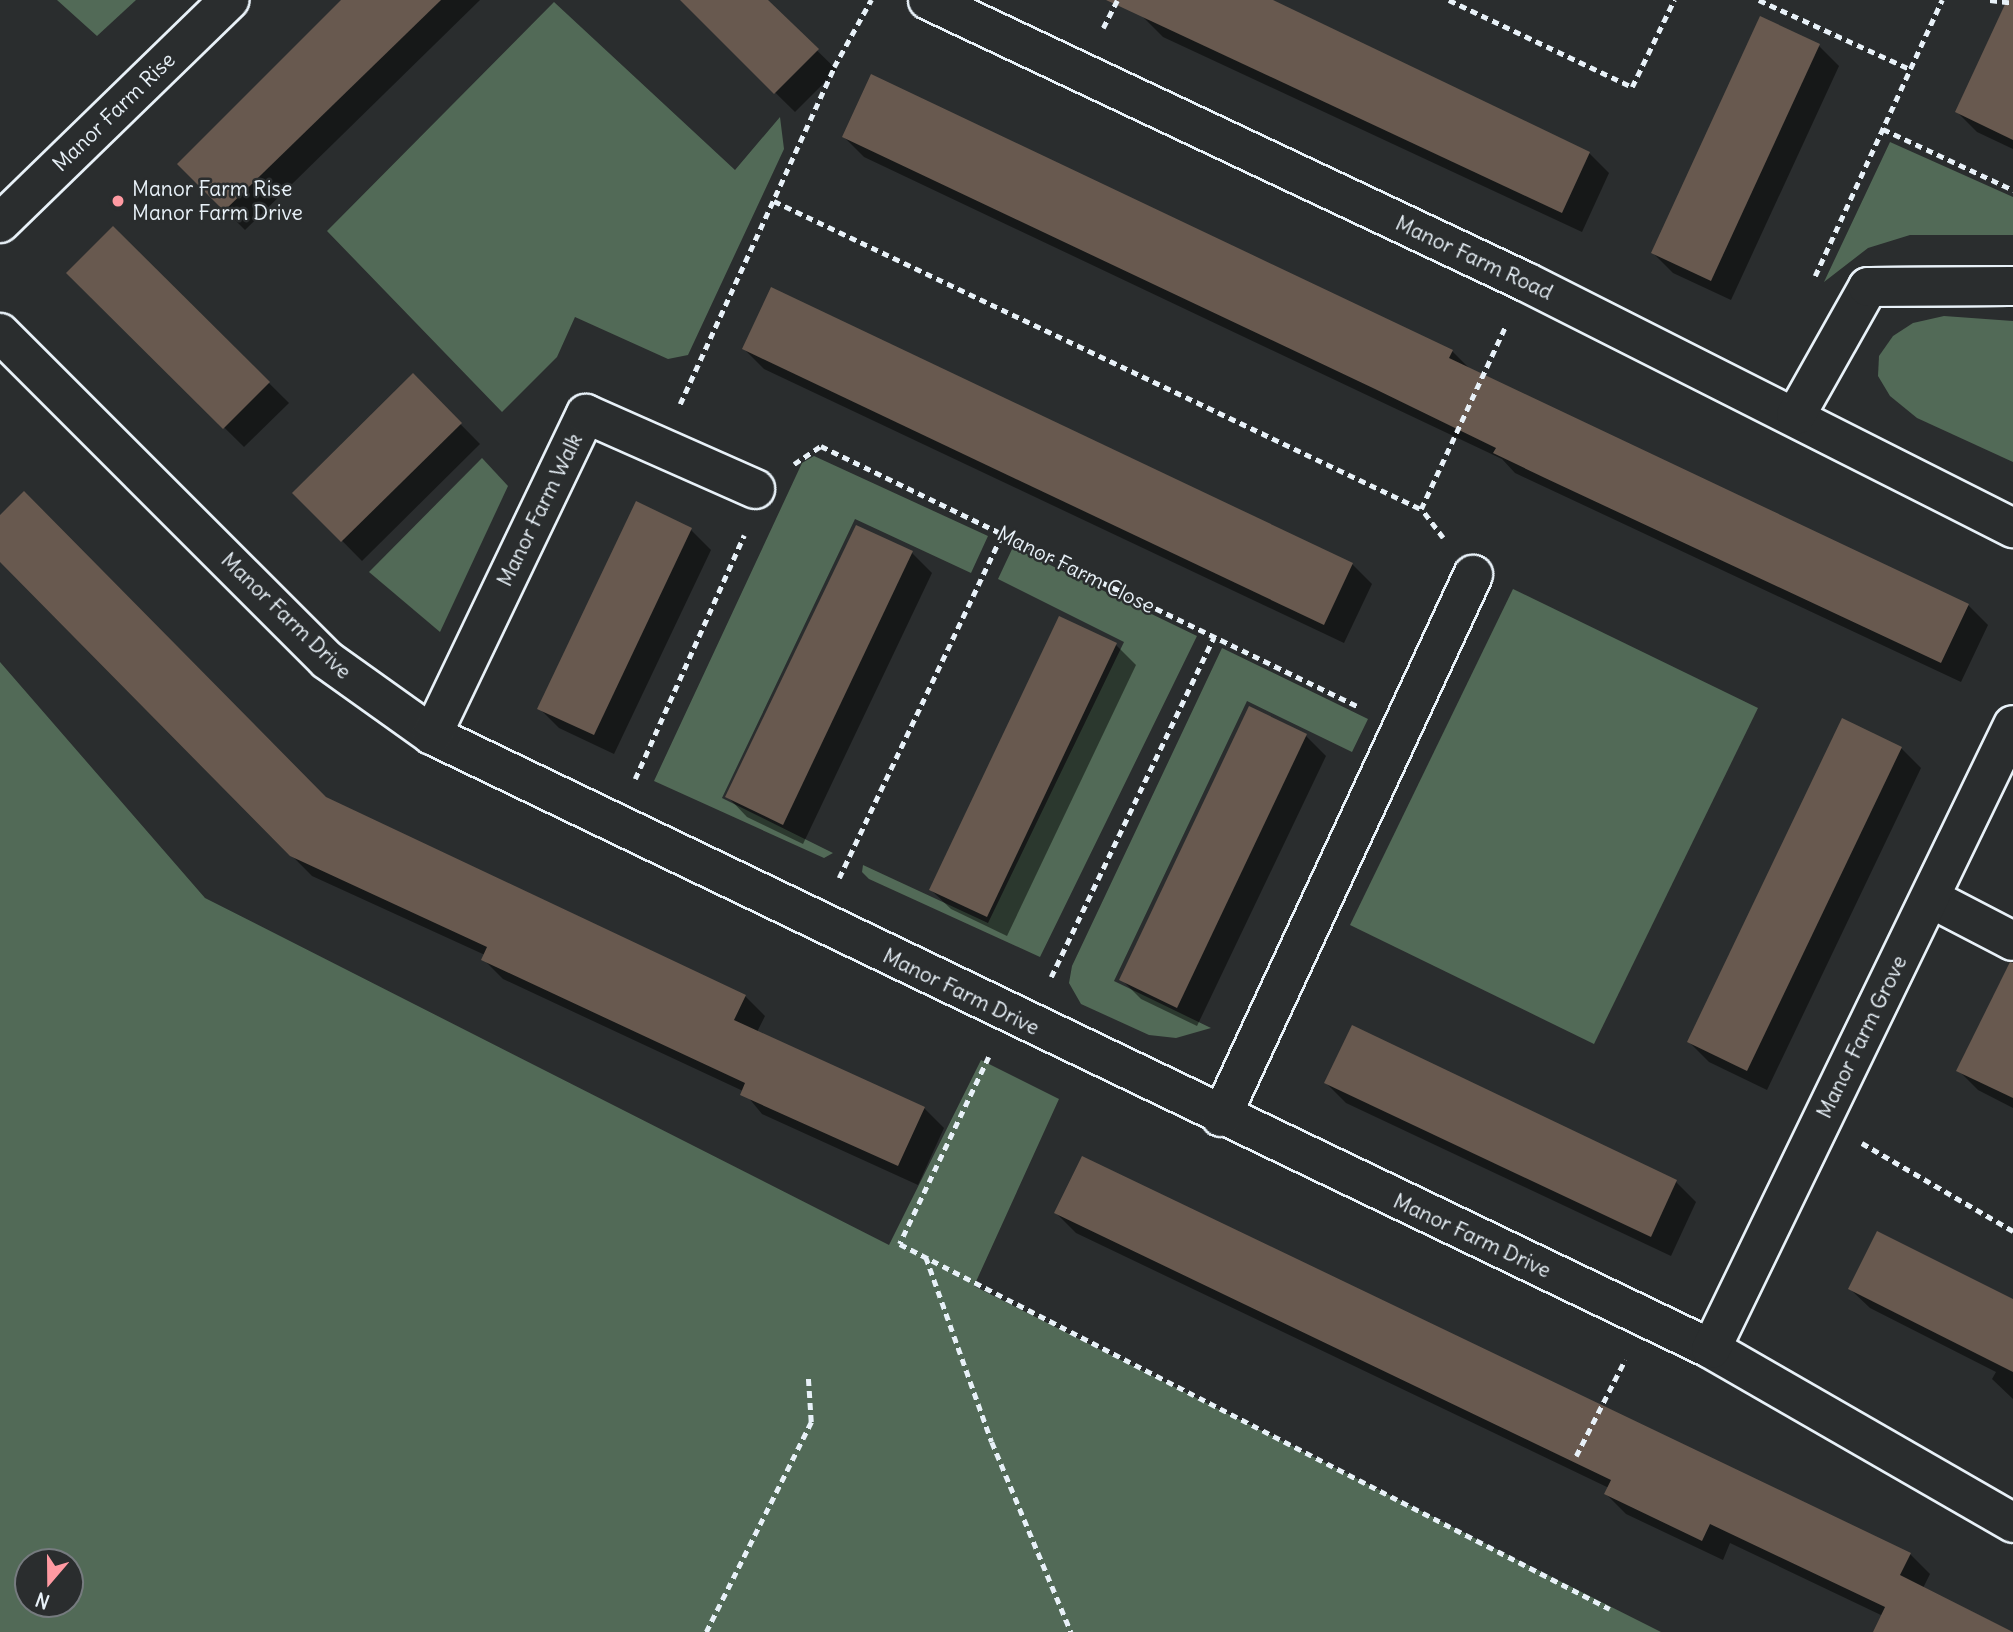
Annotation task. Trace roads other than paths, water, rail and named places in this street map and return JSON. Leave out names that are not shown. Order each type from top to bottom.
[{"type":"street","name":"Manor Farm Rise","points":[[0,223],[229,0]]},
{"type":"street","name":"Manor Farm Road","points":[[928,0],[1526,282],[1796,415],[2013,528]]},
{"type":"street","points":[[1796,415],[1868,287],[2013,286]]},
{"type":"street","name":"Manor Farm Drive","points":[[0,333],[327,660],[432,735],[1221,1117],[1711,1349],[2013,1523]]},
{"type":"street","name":"Manor Farm Walk","points":[[432,735],[586,414],[755,489]]},
{"type":"street","points":[[1221,1117],[1473,575]]},
{"type":"street","name":"Manor Farm Grove","points":[[1711,1349],[2013,726]]},
{"type":"street","points":[[1930,898],[2013,941]]},
{"type":"place","name":"Manor Farm Rise Manor Farm Drive","points":[[118,201]]}]
